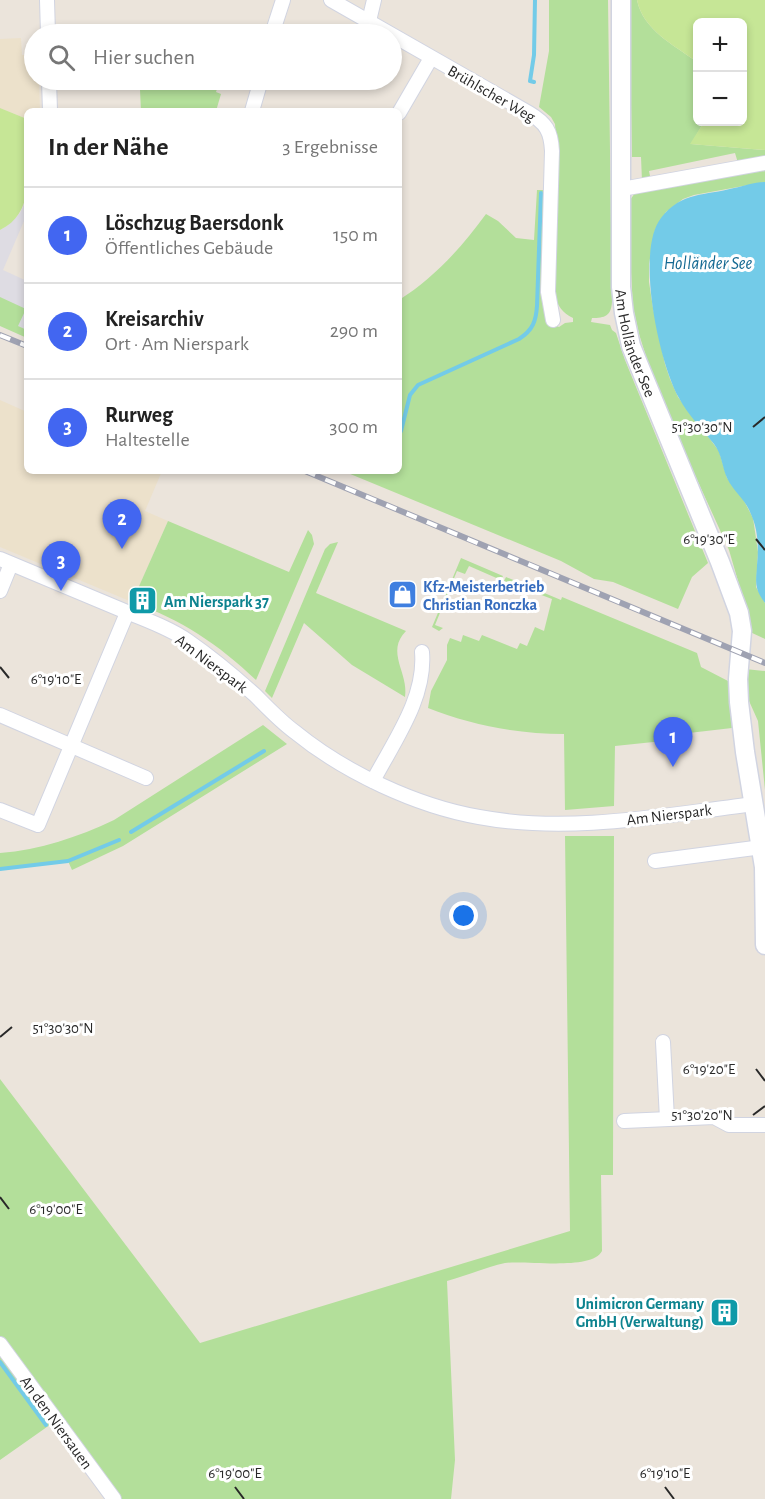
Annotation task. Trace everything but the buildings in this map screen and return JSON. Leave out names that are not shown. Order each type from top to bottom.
[{"type":"street","points":[[47,0],[48,24]]},
{"type":"street","points":[[275,24],[283,0]]},
{"type":"street","name":"Brühlscher Weg","points":[[331,0],[374,24]]},
{"type":"street","points":[[369,21],[374,0]]},
{"type":"street","name":"Am Holländer See","points":[[621,0],[621,286],[624,313],[631,346],[720,562],[739,614],[742,631],[739,672],[740,708],[762,847],[765,945]]},
{"type":"street","name":"Brühlscher Weg","points":[[402,41],[537,118],[549,130],[552,151],[548,292],[553,320]]},
{"type":"street","points":[[402,108],[431,58]]},
{"type":"street","points":[[50,90],[50,108]]},
{"type":"street","points":[[253,108],[258,90]]},
{"type":"street","points":[[622,189],[765,163]]},
{"type":"street","points":[[0,591],[6,562]]},
{"type":"street","name":"Am Nierspark","points":[[6,562],[186,639],[330,759],[373,781],[441,807],[477,817],[516,822],[591,823],[755,804]]},
{"type":"street","points":[[0,810],[38,825],[127,612]]},
{"type":"street","points":[[373,781],[418,692],[423,670],[422,652]]},
{"type":"street","points":[[0,715],[146,778]]},
{"type":"street","points":[[655,861],[762,847]]},
{"type":"street","points":[[663,1042],[667,1119]]},
{"type":"street","points":[[624,1121],[714,1117],[729,1125],[765,1125]]},
{"type":"street","name":"An den Niersauen","points":[[0,1344],[114,1499]]},
{"type":"shaded area","points":[[21,38],[22,55],[24,55],[24,90],[39,90],[40,108],[24,108],[24,118],[0,108],[0,39]]},
{"type":"shaded area","points":[[24,204],[24,221],[3,270],[24,280],[24,329],[0,318],[0,230],[20,213]]},
{"type":"shaded area","points":[[0,400],[24,411],[24,474],[161,474],[145,511],[168,521],[132,602],[0,547]]},
{"type":"green space","points":[[549,0],[608,0],[612,302],[609,313],[604,317],[592,318],[591,322],[610,325],[616,333],[708,563],[692,577],[678,609],[613,582],[594,579],[561,561],[350,474],[402,474],[402,298],[447,261],[486,214],[498,221],[516,238],[534,240],[537,190],[546,190],[543,295],[546,321],[559,327],[573,322],[573,318],[563,311],[553,295],[557,152],[555,124],[551,117],[539,107],[549,51]]},
{"type":"green space","points":[[629,0],[637,0],[640,11],[653,28],[669,43],[693,59],[693,126],[702,126],[691,144],[765,150],[765,157],[738,163],[735,153],[649,171],[651,181],[642,181],[641,157],[632,157]]},
{"type":"green space","points":[[637,0],[765,0],[765,150],[690,144],[701,126],[747,126],[747,18],[693,18],[693,59],[661,36],[640,11]]},
{"type":"green space","points":[[140,90],[217,90],[216,92],[221,94],[217,108],[141,108]]},
{"type":"green space","points":[[0,108],[24,118],[24,203],[19,214],[11,223],[0,230]]},
{"type":"green space","points":[[765,166],[765,182],[694,195],[683,199],[666,212],[655,230],[649,264],[649,282],[670,379],[678,397],[719,451],[727,478],[742,497],[753,518],[758,552],[756,587],[765,603],[765,639],[750,632],[745,605],[729,550],[680,442],[650,369],[639,334],[633,307],[630,200],[635,193]]},
{"type":"green space","points":[[0,297],[24,308],[18,326],[24,329],[24,337],[0,326]]},
{"type":"green space","points":[[168,521],[289,572],[308,530],[312,535],[314,544],[256,680],[228,655],[198,634],[132,602]]},
{"type":"green space","points":[[338,542],[316,593],[406,631],[398,647],[405,697],[352,665],[304,623],[272,698],[265,691],[325,549],[330,544]]},
{"type":"green space","points":[[461,558],[503,576],[501,580],[469,566],[465,574],[457,571],[435,625],[443,628],[439,631],[432,627]]},
{"type":"green space","points":[[506,577],[561,600],[562,597],[697,653],[701,667],[728,681],[732,728],[663,736],[663,741],[615,746],[614,806],[565,810],[564,734],[494,727],[428,708],[431,691],[447,660],[447,645],[450,638],[461,642],[463,635],[479,641],[482,635],[517,649],[520,643],[527,646],[535,627],[544,631],[552,599],[504,581]]},
{"type":"green space","points":[[745,669],[765,671],[765,790],[758,721],[745,692]]},
{"type":"green space","points":[[263,725],[287,744],[123,846],[72,870],[68,861],[0,869],[0,853],[58,842],[114,820]]},
{"type":"green space","points":[[565,836],[614,836],[613,1175],[601,1175],[602,1251],[596,1257],[586,1261],[505,1263],[447,1281],[455,1460],[451,1499],[114,1499],[54,1422],[0,1460],[0,1079],[200,1343],[570,1231]]},
{"type":"water","name":"Holländer See","points":[[765,182],[765,603],[756,585],[758,545],[753,518],[748,507],[727,478],[717,448],[687,410],[671,382],[653,307],[650,255],[653,234],[661,218],[677,203],[695,196]]},
{"type":"waterway","points":[[534,82],[530,81],[534,55],[535,0]]},
{"type":"waterway","points":[[402,427],[410,395],[418,385],[519,339],[533,325],[537,306],[541,193]]},
{"type":"waterway","points":[[131,832],[264,751]]},
{"type":"waterway","points":[[0,869],[68,861],[119,840]]},
{"type":"waterway","points":[[0,1362],[46,1425]]},
{"type":"railway","points":[[0,335],[24,345]]},
{"type":"railway","points":[[312,474],[765,663]]},
{"type":"place","name":"Kreisarchiv","points":[[122,549]]},
{"type":"place","name":"Rurweg","points":[[61,591]]},
{"type":"place","name":"Kfz-Meisterbetrieb Christian Ronczka","points":[[402,595]]},
{"type":"place","name":"Am Nierspark 37","points":[[143,601]]},
{"type":"place","name":"Löschzug Baersdonk","points":[[673,767]]},
{"type":"place","name":"Unimicron Germany GmbH (Verwaltung)","points":[[725,1312]]}]
